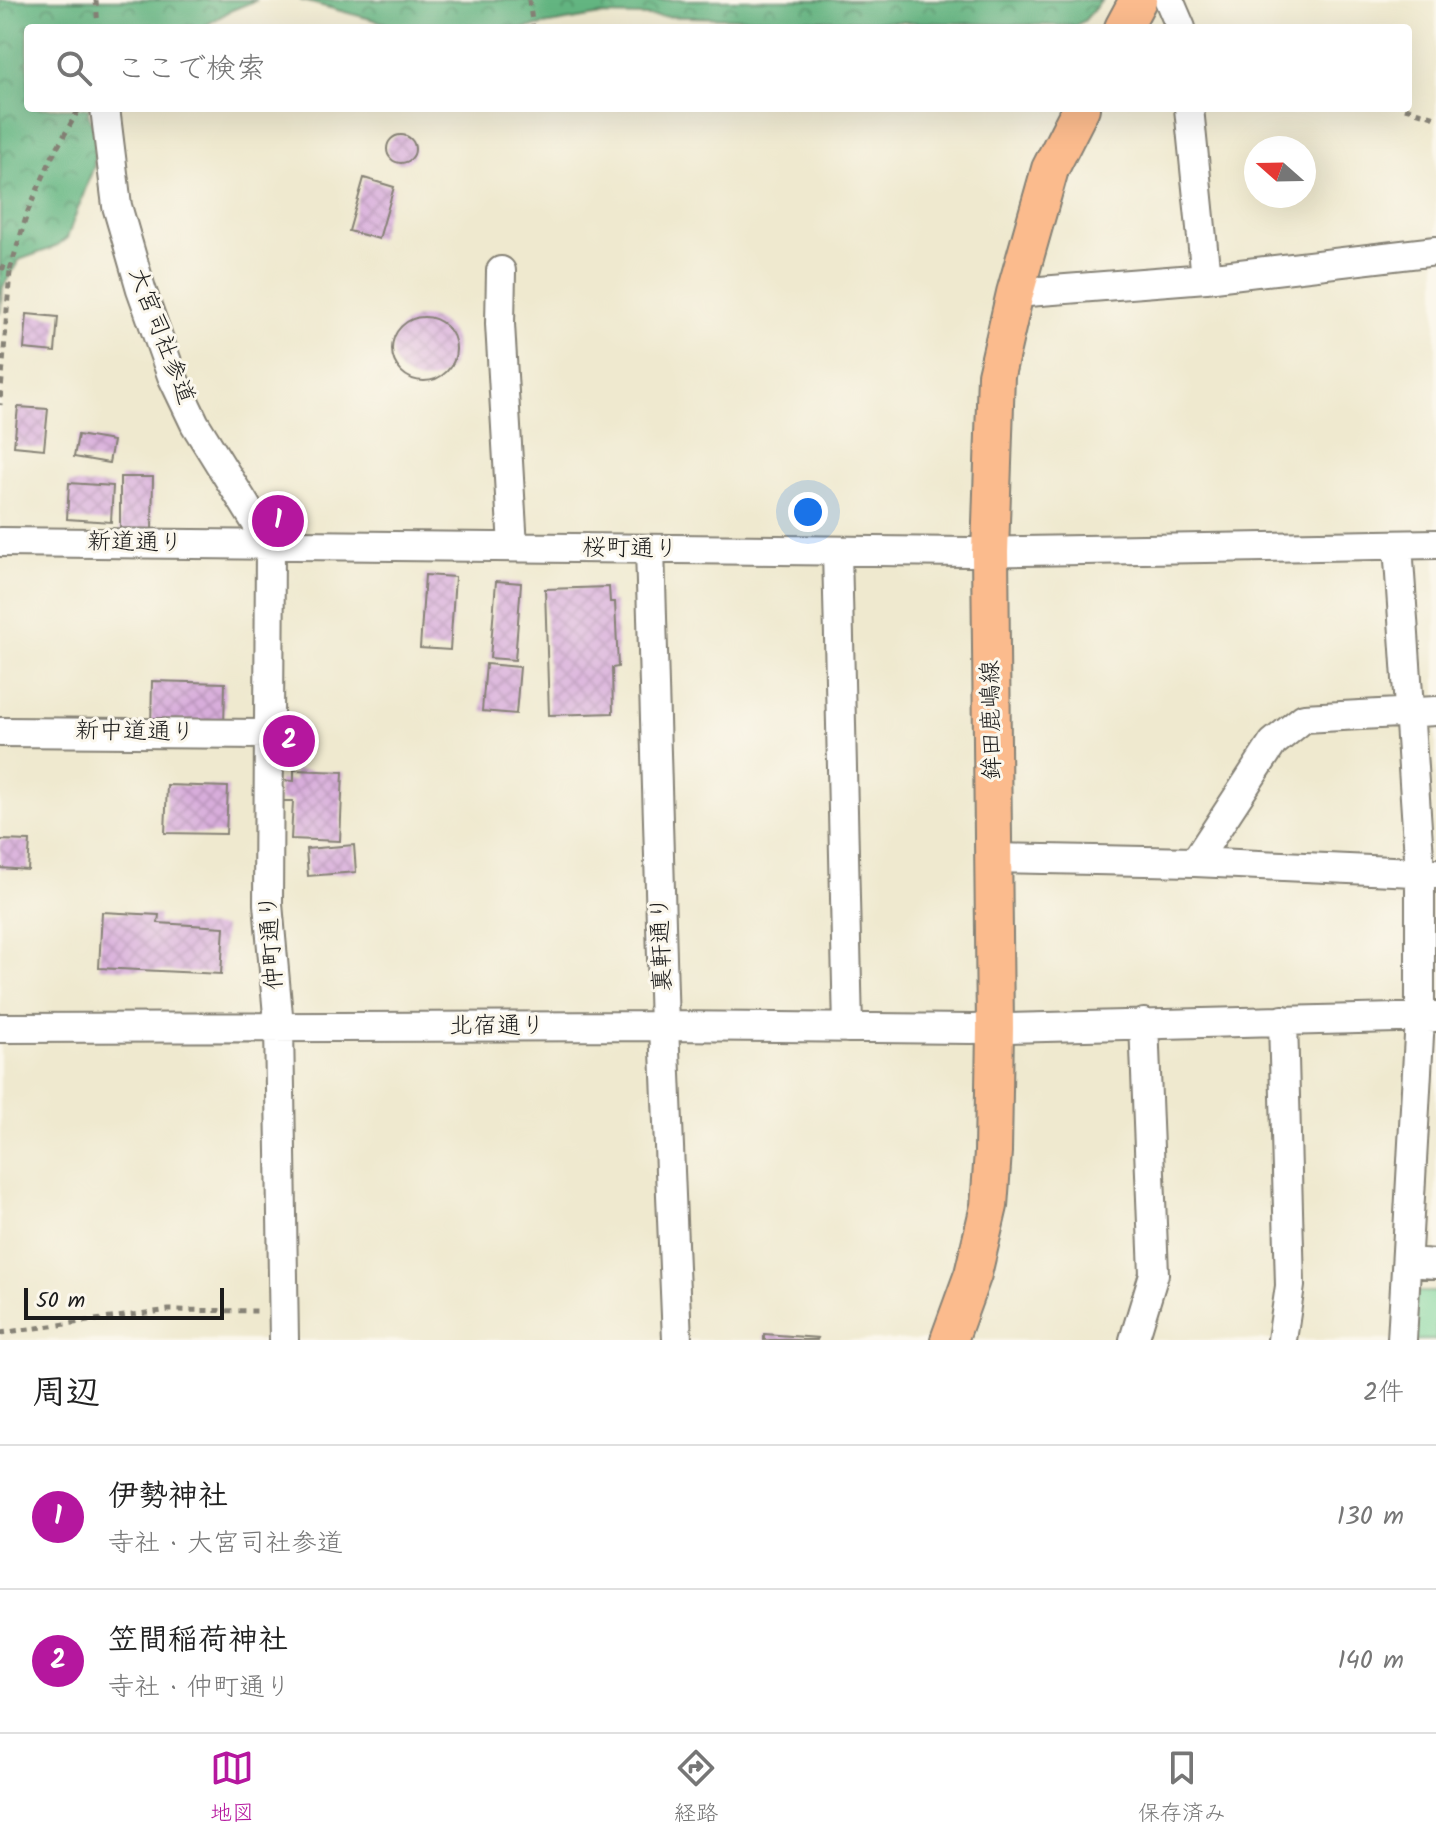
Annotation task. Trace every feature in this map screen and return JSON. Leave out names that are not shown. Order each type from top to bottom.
[{"type":"main road","points":[[1125,24],[1138,0]]},
{"type":"main road","name":"鉾田鹿嶋線","points":[[949,1340],[973,1274],[989,1206],[993,1152],[995,1028],[990,552],[996,375],[1015,293],[1050,169],[1079,112]]},
{"type":"street","points":[[1169,0],[1179,24]]},
{"type":"street","name":"大宮司社参道","points":[[105,112],[117,206],[141,289],[172,376],[195,424],[270,545]]},
{"type":"street","points":[[1189,112],[1206,278]]},
{"type":"street","points":[[1015,293],[1206,278],[1436,251]]},
{"type":"street","points":[[501,271],[500,324],[513,547]]},
{"type":"street","name":"新道通り","points":[[0,542],[270,545]]},
{"type":"street","name":"桜町通り","points":[[270,545],[990,552],[1436,544]]},
{"type":"street","name":"仲町通り","points":[[270,545],[268,904],[279,1026],[284,1340]]},
{"type":"street","points":[[1398,545],[1423,712],[1428,873],[1428,1017],[1402,1340]]},
{"type":"street","name":"裏軒通り","points":[[650,549],[677,1340]]},
{"type":"street","points":[[837,551],[848,1028]]},
{"type":"street","points":[[1195,862],[1273,743],[1304,718],[1423,712]]},
{"type":"street","name":"新中道通り","points":[[0,732],[270,734]]},
{"type":"street","points":[[993,858],[1195,862],[1428,873]]},
{"type":"street","name":"北宿通り","points":[[0,1028],[995,1028],[1428,1017]]},
{"type":"street","points":[[1282,1340],[1290,1286],[1283,1020]]},
{"type":"street","points":[[1134,1340],[1154,1274],[1144,1023]]},
{"type":"street","points":[[1408,1262],[1436,1264]]},
{"type":"path","points":[[96,0],[98,24]]},
{"type":"path","points":[[529,0],[532,24]]},
{"type":"path","points":[[1412,110],[1436,117]]},
{"type":"path","points":[[0,405],[10,270],[28,211],[52,157],[78,112]]},
{"type":"path","points":[[0,267],[10,270]]},
{"type":"path","points":[[0,1333],[169,1310],[283,1311]]},
{"type":"green space","points":[[0,0],[257,0],[208,24],[24,24],[24,112],[88,112],[96,134],[94,166],[67,238],[55,247],[19,260],[3,287],[0,313]]},
{"type":"green space","points":[[300,0],[1102,0],[1078,24],[601,15],[549,24],[389,24]]},
{"type":"green space","points":[[1416,1292],[1436,1292],[1436,1340],[1412,1340]]},
{"type":"building","points":[[401,135],[411,139],[415,149],[411,159],[401,163],[391,159],[387,149],[391,139]]},
{"type":"building","points":[[364,178],[394,187],[379,239],[349,231]]},
{"type":"building","points":[[27,314],[58,317],[55,352],[24,349]]},
{"type":"building","points":[[424,317],[442,323],[450,331],[456,349],[450,367],[442,375],[424,381],[406,375],[398,367],[392,349],[398,331],[406,323]]},
{"type":"building","points":[[18,407],[48,409],[44,449],[14,446]]},
{"type":"building","points":[[78,435],[113,441],[109,463],[74,457]]},
{"type":"building","points":[[120,477],[153,477],[152,531],[120,531]]},
{"type":"building","points":[[69,483],[113,486],[111,522],[67,519]]},
{"type":"building","points":[[425,575],[455,577],[450,650],[420,648]]},
{"type":"building","points":[[496,581],[521,583],[515,660],[490,658]]},
{"type":"building","points":[[609,587],[610,602],[615,602],[618,667],[612,668],[613,713],[549,715],[545,589]]},
{"type":"building","points":[[486,664],[520,667],[516,714],[482,711]]},
{"type":"building","points":[[152,681],[225,683],[224,728],[151,727]]},
{"type":"building","points":[[294,770],[343,772],[340,841],[291,839],[293,801],[278,801],[279,780],[294,781]]},
{"type":"building","points":[[167,785],[228,787],[226,834],[165,833]]},
{"type":"building","points":[[0,840],[30,841],[28,870],[0,868]]},
{"type":"building","points":[[354,845],[356,872],[308,876],[306,849]]},
{"type":"building","points":[[102,912],[159,915],[158,923],[224,927],[221,974],[99,968]]},
{"type":"building","points":[[764,1334],[818,1338],[764,1340]]},
{"type":"place","name":"伊勢神社","points":[[278,521]]},
{"type":"place","name":"笠間稲荷神社","points":[[289,741]]}]
